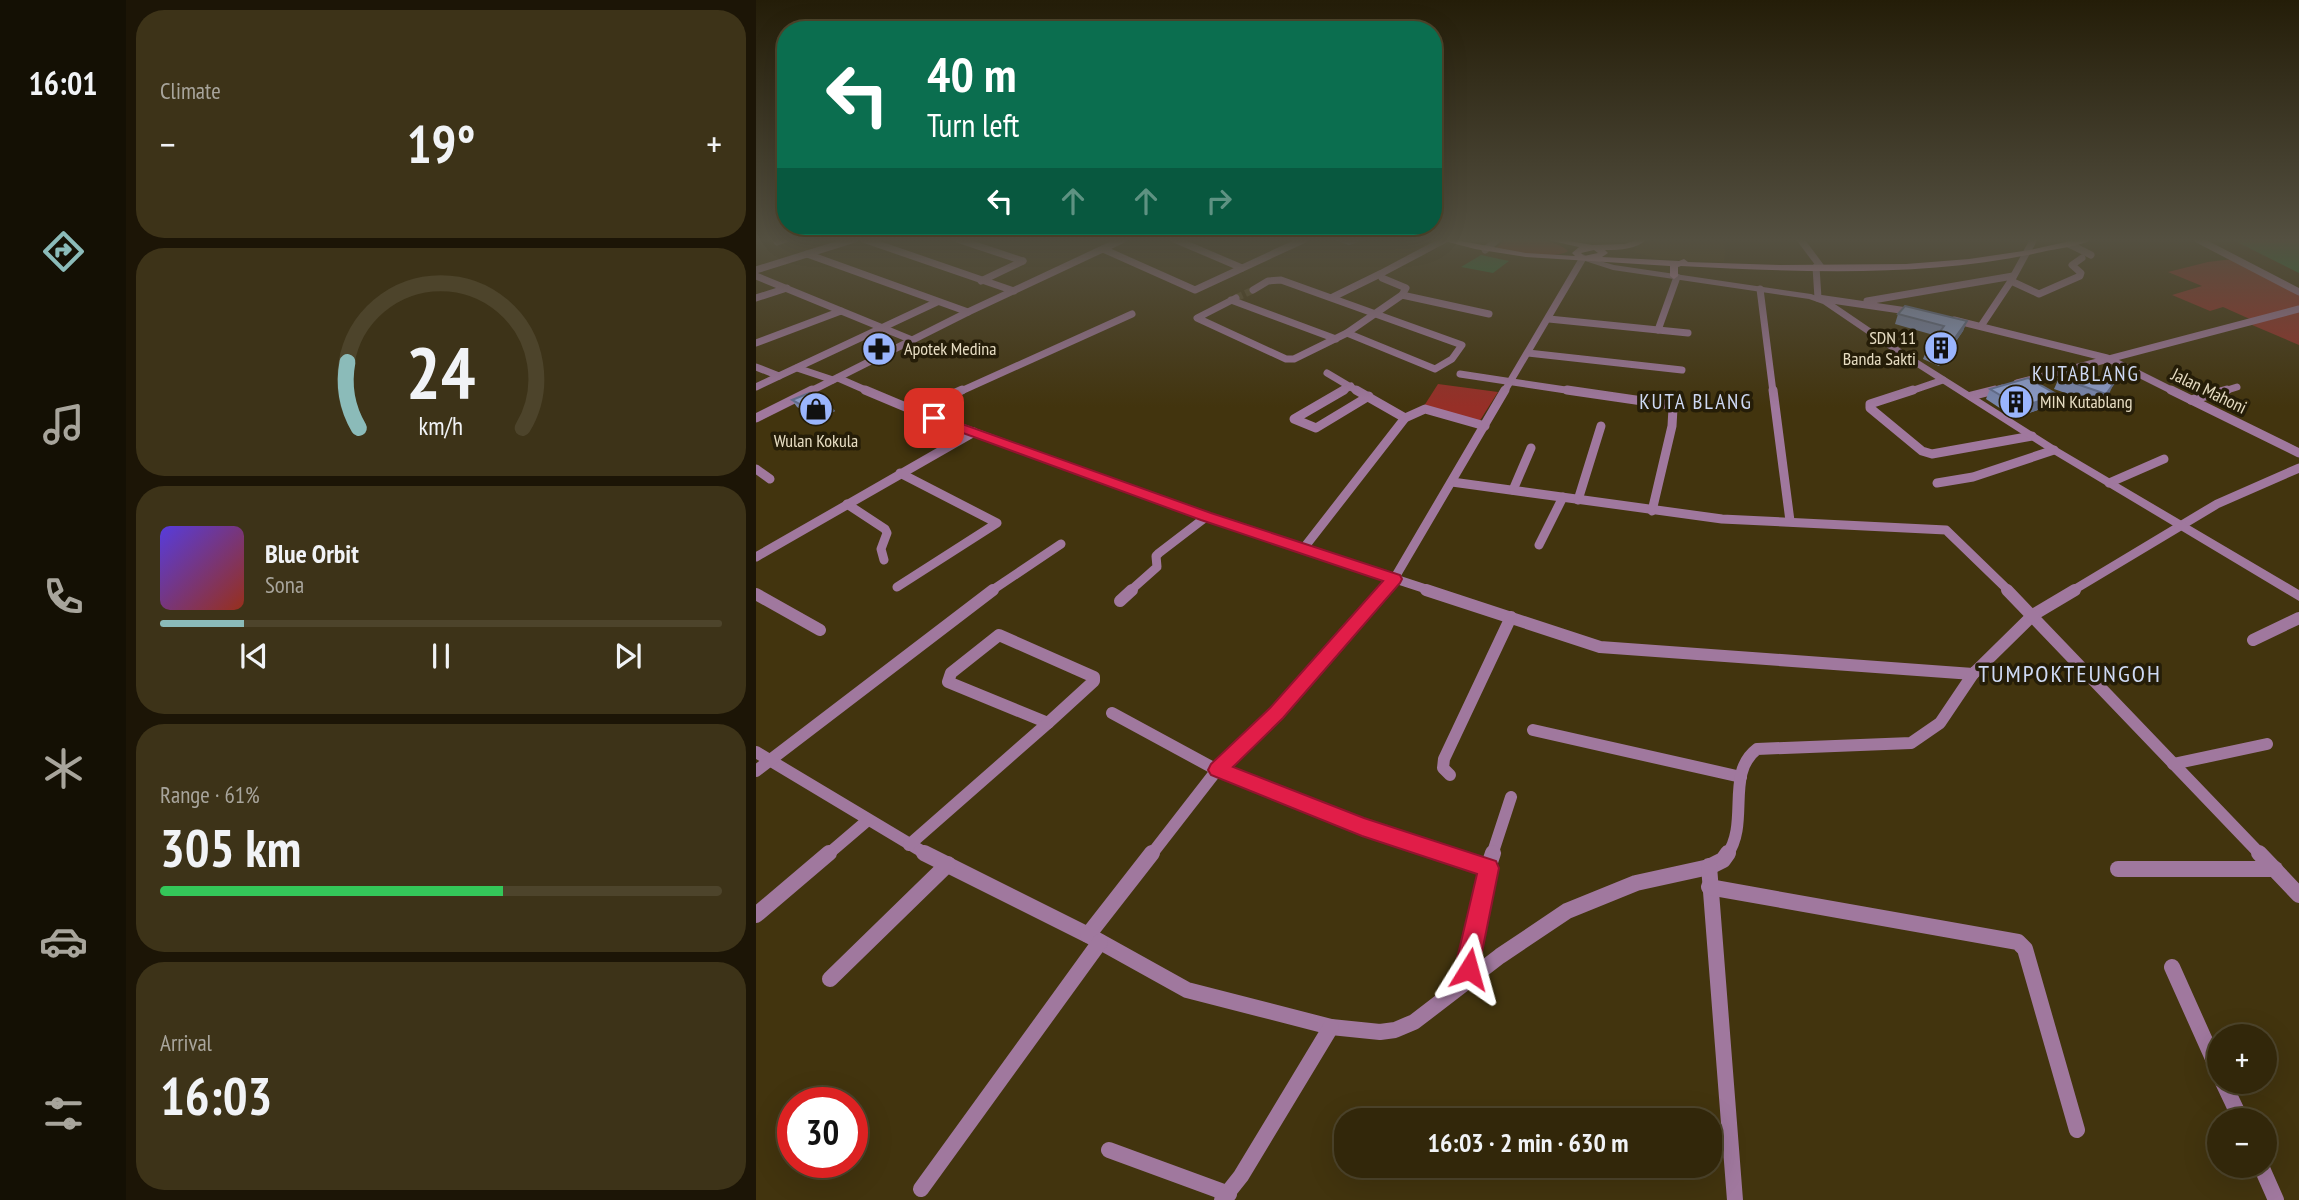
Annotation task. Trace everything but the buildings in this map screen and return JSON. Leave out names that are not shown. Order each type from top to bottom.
[{"type":"street","points":[[803,295],[912,340]]},
{"type":"street","points":[[918,295],[968,312]]},
{"type":"street","points":[[756,418],[1005,295]]},
{"type":"street","points":[[1327,295],[1462,345],[1442,367],[1435,369],[1347,333]]},
{"type":"street","points":[[1333,297],[1337,295]]},
{"type":"street","points":[[1336,339],[1234,299],[1197,318],[1286,359],[1301,356],[1336,339],[1347,333],[1402,295],[1489,314]]},
{"type":"street","points":[[921,1189],[1094,939],[1217,770],[1277,713],[1394,579],[1564,295]]},
{"type":"street","points":[[1658,330],[1670,295]]},
{"type":"street","points":[[1761,295],[1790,521]]},
{"type":"street","points":[[1799,295],[1927,314]]},
{"type":"street","points":[[1858,303],[1907,295]]},
{"type":"street","points":[[1981,326],[2001,295]]},
{"type":"street","points":[[1818,298],[2054,450],[2299,596]]},
{"type":"street","points":[[756,387],[937,302]]},
{"type":"street","points":[[1971,396],[2299,309]]},
{"type":"street","points":[[756,342],[841,311]]},
{"type":"street","points":[[915,411],[1132,314]]},
{"type":"street","name":"Jalan Mahoni","points":[[1941,317],[2107,358],[2299,453]]},
{"type":"street","points":[[1549,319],[1688,333]]},
{"type":"street","points":[[1528,352],[1682,370]]},
{"type":"street","points":[[756,367],[779,376]]},
{"type":"street","points":[[797,368],[836,379],[915,411],[1206,517],[1614,650],[1973,674]]},
{"type":"street","points":[[1327,373],[1405,418]]},
{"type":"street","points":[[1460,373],[1670,405],[1673,408],[1672,426],[1652,510]]},
{"type":"street","points":[[1943,380],[1870,404],[1870,408],[1922,450],[1931,454],[2032,436]]},
{"type":"street","points":[[1351,386],[1294,419],[1316,428],[1369,396]]},
{"type":"street","points":[[2191,400],[2237,387]]},
{"type":"street","points":[[1303,549],[1405,418],[1425,408],[1485,426]]},
{"type":"street","points":[[1578,500],[1601,426]]},
{"type":"street","points":[[756,557],[900,472],[974,432]]},
{"type":"street","points":[[1513,490],[1531,448]]},
{"type":"street","points":[[1937,483],[1972,477],[2054,450]]},
{"type":"street","points":[[2109,483],[2164,459]]},
{"type":"street","points":[[756,752],[909,845],[1094,939],[1187,990],[1331,1027],[1380,1032],[1395,1030],[1415,1022],[1562,914],[1592,899],[1651,878],[1721,862],[1736,845],[1740,829],[1744,759],[1757,750],[1911,743],[1928,737],[1938,728],[1973,674],[2033,615],[2181,525],[2250,487],[2299,468]]},
{"type":"street","points":[[756,469],[770,479]]},
{"type":"street","points":[[897,587],[997,523],[900,472]]},
{"type":"street","points":[[1452,482],[1722,519],[1943,528],[2033,615],[2299,895]]},
{"type":"street","points":[[1539,545],[1563,497]]},
{"type":"street","points":[[847,504],[885,529],[887,533],[881,549],[884,560]]},
{"type":"street","points":[[1120,601],[1157,567],[1158,553],[1206,517]]},
{"type":"street","points":[[756,771],[1002,583],[1061,544]]},
{"type":"street","points":[[756,594],[820,630]]},
{"type":"street","points":[[1450,775],[1443,768],[1444,759],[1511,617]]},
{"type":"street","points":[[2253,640],[2299,618]]},
{"type":"street","points":[[909,845],[1075,700],[1094,681],[1094,677],[999,635],[948,677],[948,681],[1048,723]]},
{"type":"street","points":[[1112,713],[1217,770],[1362,827],[1488,868]]},
{"type":"street","points":[[1533,730],[1741,777]]},
{"type":"street","points":[[2174,764],[2267,744]]},
{"type":"street","points":[[1474,977],[1469,969],[1468,959],[1488,868],[1511,797]]},
{"type":"street","points":[[756,915],[868,820]]},
{"type":"street","points":[[830,979],[948,864]]},
{"type":"street","points":[[1709,866],[1735,1200]]},
{"type":"street","points":[[2118,869],[2275,869]]},
{"type":"street","points":[[1709,887],[2018,942],[2025,949],[2077,1130]]},
{"type":"street","points":[[2172,967],[2207,1045]]},
{"type":"street","points":[[1109,1150],[1192,1178],[1226,1197],[1331,1027]]},
{"type":"street","points":[[2266,1178],[2276,1200]]},
{"type":"shaded area","points":[[2172,295],[2299,295],[2299,345],[2245,322],[2252,320],[2223,307],[2210,311]]},
{"type":"shaded area","points":[[1438,384],[1498,392],[1479,422],[1424,406]]},
{"type":"tunnel","points":[[1236,298],[1242,295]]},
{"type":"place","name":"SDN 11 Banda Sakti","points":[[1941,348]]},
{"type":"place","name":"Apotek Medina","points":[[879,349]]},
{"type":"place","name":"MIN Kutablang","points":[[2016,402]]},
{"type":"place","name":"Wulan Kokula","points":[[816,409]]},
{"type":"district","name":"KUTABLANG","points":[[2086,374]]},
{"type":"district","name":"KUTA BLANG","points":[[1696,402]]},
{"type":"district","name":"TUMPOKTEUNGOH","points":[[2070,674]]},
{"type":"route","points":[[934,418],[1206,517],[1394,579],[1277,713],[1217,770],[1362,827],[1488,868],[1468,959],[1469,969]]}]
